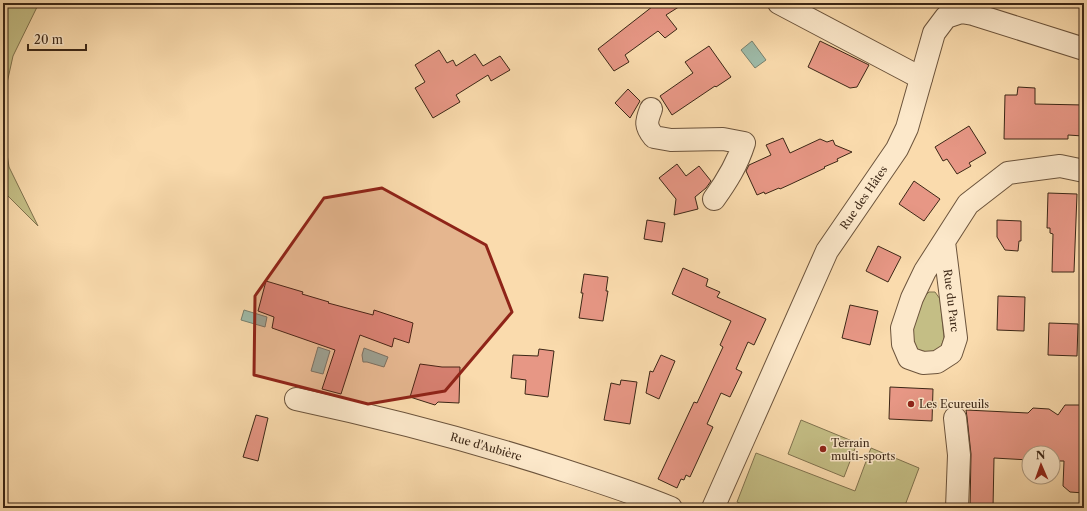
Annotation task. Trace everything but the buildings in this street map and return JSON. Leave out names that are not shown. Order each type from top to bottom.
[{"type":"street","points":[[779,3],[921,78]]},
{"type":"street","name":"Rue des Hâtes","points":[[713,508],[827,251],[897,149],[904,135],[934,33],[946,17],[961,12],[973,14],[1084,49]]},
{"type":"street","points":[[651,109],[647,119],[648,129],[654,137],[671,140],[723,139],[744,144],[733,170],[714,199]]},
{"type":"street","name":"Rue du Parc","points":[[944,242],[956,338],[951,353],[937,362],[923,363],[909,358],[903,344],[902,328],[912,298],[925,271],[968,204],[1008,173],[1060,166],[1084,171]]},
{"type":"street","name":"Rue d'Aubière","points":[[296,399],[360,413],[510,453],[624,498],[671,508]]},
{"type":"street","points":[[955,418],[958,456],[957,508]]},
{"type":"highlighted area","points":[[382,188],[486,245],[512,312],[445,391],[368,404],[254,375],[255,296],[324,198]]},
{"type":"shaded area","points":[[3,3],[39,3],[13,56],[3,101]]},
{"type":"shaded area","points":[[752,41],[766,60],[755,68],[741,50]]},
{"type":"shaded area","points":[[3,128],[9,167],[38,226],[3,191]]},
{"type":"shaded area","points":[[929,292],[935,292],[940,299],[944,338],[941,347],[930,353],[921,353],[913,347],[911,323],[923,298]]},
{"type":"shaded area","points":[[244,310],[267,317],[265,327],[241,320]]},
{"type":"shaded area","points":[[318,347],[330,351],[323,374],[311,371]]},
{"type":"shaded area","points":[[364,348],[388,357],[384,367],[363,362],[362,355]]},
{"type":"shaded area","name":"Terrain multi-sports","points":[[801,420],[857,443],[844,477],[788,454]]},
{"type":"shaded area","points":[[871,448],[919,468],[904,508],[751,508],[737,502],[756,453],[855,491]]},
{"type":"place","name":"Les Ecureuils","points":[[911,404]]},
{"type":"place","name":"Terrain multi-sports","points":[[823,449]]}]
